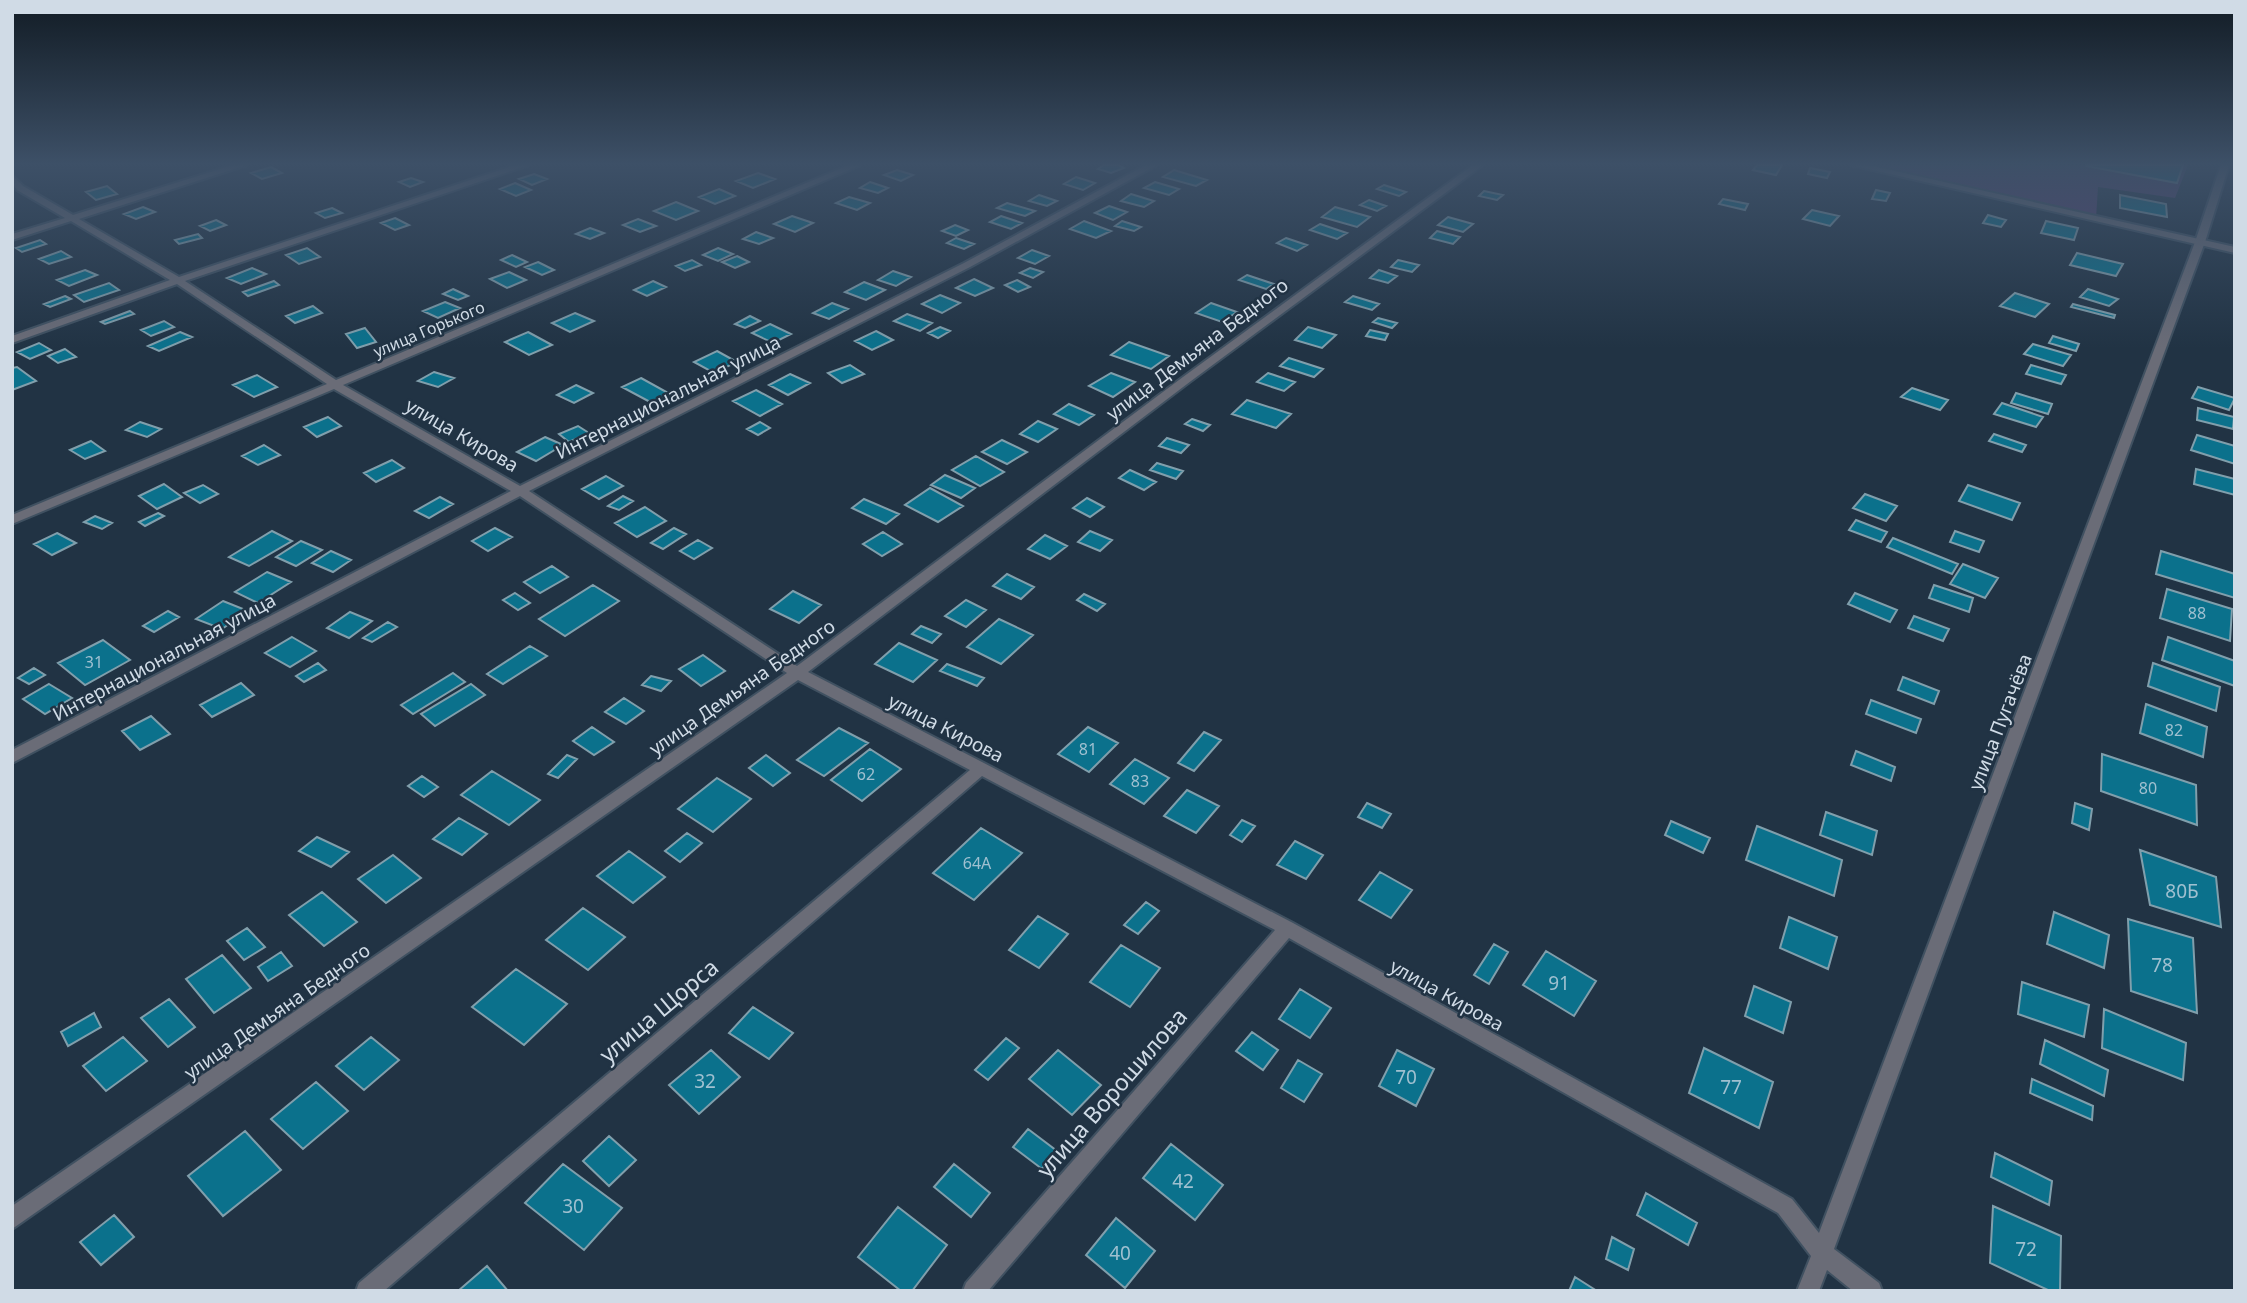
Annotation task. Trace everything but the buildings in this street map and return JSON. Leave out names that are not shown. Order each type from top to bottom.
[{"type":"street","points":[[12,237],[45,226]]},
{"type":"street","name":"улица Кирова","points":[[86,226],[178,280],[336,385],[520,491],[797,673],[1287,928],[1785,1206],[1822,1253],[1871,1291]]},
{"type":"street","points":[[12,340],[178,280],[343,226]]},
{"type":"street","name":"улица Горького","points":[[12,520],[715,226]]},
{"type":"street","name":"Интернациональная улица","points":[[12,757],[520,491],[1041,226]]},
{"type":"street","name":"улица Демьяна Бедного","points":[[12,1219],[797,673],[1187,379],[1397,226]]},
{"type":"street","points":[[2128,226],[2235,250]]},
{"type":"street","name":"улица Пугачёва","points":[[1808,1291],[2205,226]]},
{"type":"street","name":"улица Щорса","points":[[367,1291],[982,768]]},
{"type":"street","name":"улица Ворошилова","points":[[974,1291],[1287,928]]}]
